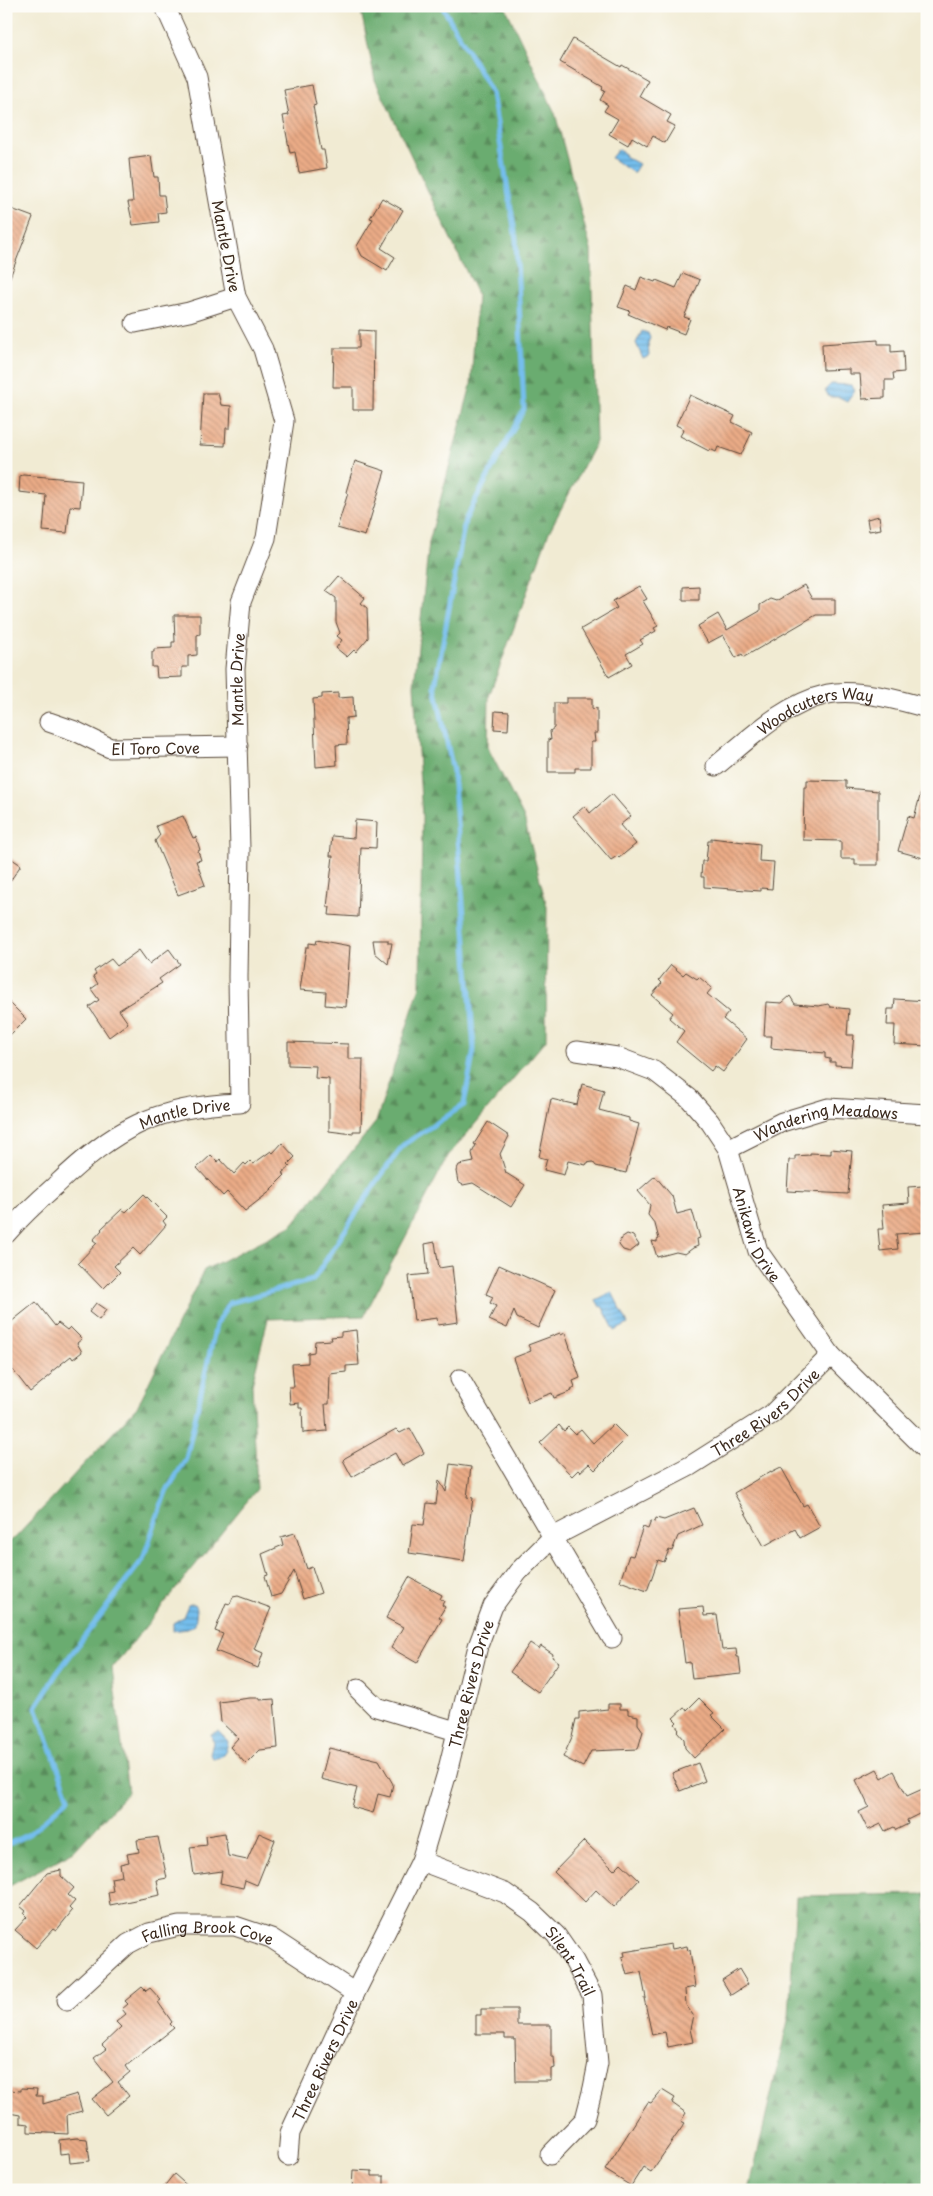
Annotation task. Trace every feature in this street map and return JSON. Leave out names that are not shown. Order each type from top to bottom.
[{"type":"street","name":"Mantle Drive","points":[[10,1223],[92,1152],[123,1130],[150,1118],[178,1109],[208,1104],[240,1103],[238,977],[240,848],[235,669],[241,602],[266,538],[284,421],[263,348],[236,296],[197,76],[163,6]]},
{"type":"street","points":[[135,324],[189,312],[236,296]]},
{"type":"street","name":"Woodcutters Way","points":[[716,766],[762,727],[799,703],[830,694],[865,694],[904,701],[927,708]]},
{"type":"street","name":"El Toro Cove","points":[[49,722],[75,731],[110,748],[238,746]]},
{"type":"street","name":"Anikawi Drive","points":[[577,1051],[617,1056],[654,1070],[689,1098],[710,1122],[728,1148],[758,1251],[831,1355],[927,1450]]},
{"type":"street","name":"Wandering Meadows","points":[[728,1148],[782,1122],[828,1108],[927,1114]]},
{"type":"street","name":"Three Rivers Drive","points":[[288,2156],[290,2133],[421,1861],[447,1773],[478,1646],[493,1606],[518,1572],[553,1537],[690,1466],[772,1414],[831,1355]]},
{"type":"street","points":[[460,1378],[612,1638]]},
{"type":"street","points":[[358,1689],[376,1707],[456,1731]]},
{"type":"street","name":"Silent Trail","points":[[421,1861],[505,1893],[532,1912],[556,1935],[574,1961],[592,1995],[598,2063],[594,2088],[584,2119],[550,2155]]},
{"type":"street","name":"Falling Brook Cove","points":[[67,2000],[128,1944],[149,1933],[179,1926],[235,1926],[271,1938],[356,1993]]},
{"type":"green space","points":[[360,6],[505,6],[555,113],[591,250],[596,442],[549,532],[489,696],[488,748],[524,818],[547,907],[546,1040],[448,1156],[364,1316],[268,1319],[252,1384],[257,1489],[112,1668],[128,1792],[74,1851],[6,1888],[6,1543],[17,1536],[137,1407],[204,1270],[291,1226],[376,1122],[420,986],[422,817],[414,685],[429,542],[471,385],[477,294],[375,80]]},
{"type":"green space","points":[[926,1894],[927,2183],[920,2190],[749,2190],[789,2016],[796,1896]]},
{"type":"water","points":[[618,149],[625,154],[624,156],[639,164],[634,172],[611,158]]},
{"type":"water","points":[[642,331],[648,333],[650,338],[648,343],[649,356],[643,359],[636,343]]},
{"type":"water","points":[[831,384],[851,385],[855,390],[847,401],[839,397],[829,397],[825,390]]},
{"type":"water","points":[[612,1292],[628,1324],[615,1331],[602,1306],[600,1307],[596,1300]]},
{"type":"water","points":[[195,1604],[197,1608],[195,1625],[187,1629],[173,1631],[173,1623],[183,1617],[188,1605]]},
{"type":"water","points":[[218,1731],[228,1741],[228,1744],[222,1755],[213,1758],[210,1753],[213,1743],[211,1734]]},
{"type":"building","points":[[573,39],[621,67],[622,65],[648,80],[639,96],[671,115],[667,122],[675,126],[665,143],[653,136],[647,146],[632,137],[628,145],[609,134],[618,119],[604,111],[608,105],[600,100],[605,91],[602,90],[603,87],[560,62]]},
{"type":"building","points":[[312,85],[316,105],[313,106],[321,150],[324,150],[327,168],[299,173],[295,152],[290,153],[283,116],[289,115],[284,90]]},
{"type":"building","points":[[151,156],[154,177],[158,177],[159,195],[164,195],[166,212],[158,213],[159,222],[133,225],[128,202],[133,202],[129,159]]},
{"type":"building","points":[[382,198],[403,210],[381,248],[395,257],[387,271],[362,256],[357,246],[373,219],[370,218]]},
{"type":"building","points":[[6,207],[33,217],[7,285],[6,285]]},
{"type":"building","points":[[683,273],[700,280],[684,317],[690,319],[684,334],[666,327],[665,330],[628,314],[630,311],[618,307],[627,286],[636,290],[641,277],[655,282],[656,280],[676,288]]},
{"type":"building","points":[[359,330],[374,331],[373,410],[353,410],[353,387],[333,387],[334,348],[359,348]]},
{"type":"building","points":[[878,340],[878,344],[891,344],[891,352],[903,351],[904,372],[893,373],[894,380],[885,380],[885,398],[862,399],[860,374],[849,374],[849,369],[823,370],[822,344]]},
{"type":"building","points":[[203,393],[218,393],[221,405],[231,406],[230,428],[226,428],[225,446],[200,445]]},
{"type":"building","points":[[690,395],[735,416],[732,422],[752,432],[741,455],[718,447],[716,452],[710,449],[709,451],[680,436],[684,429],[676,425]]},
{"type":"building","points":[[355,461],[385,471],[365,536],[337,528],[348,493],[346,492]]},
{"type":"building","points":[[20,476],[82,480],[80,507],[70,506],[67,533],[43,531],[46,495],[19,492]]},
{"type":"building","points":[[879,516],[881,529],[869,531],[867,519]]},
{"type":"building","points":[[339,576],[365,598],[361,603],[367,608],[368,638],[356,652],[354,650],[347,657],[336,648],[342,640],[337,636],[340,633],[336,622],[336,598],[326,591]]},
{"type":"building","points":[[804,585],[812,599],[835,599],[835,615],[816,615],[744,657],[742,654],[736,658],[723,635],[708,643],[698,626],[718,614],[727,630],[760,611],[760,605],[770,599],[776,601]]},
{"type":"building","points":[[639,586],[647,599],[643,601],[658,626],[654,628],[656,631],[640,640],[643,644],[626,654],[632,664],[609,677],[581,629],[617,608],[613,601]]},
{"type":"building","points":[[699,586],[699,600],[683,600],[683,587]]},
{"type":"building","points":[[174,615],[200,615],[197,655],[188,656],[188,667],[182,667],[182,677],[157,678],[156,667],[152,667],[152,652],[154,652],[154,649],[172,648],[172,642],[175,642]]},
{"type":"building","points":[[338,693],[338,698],[353,697],[354,717],[346,718],[347,744],[336,745],[337,765],[316,767],[313,699],[322,698],[322,694]]},
{"type":"building","points":[[566,698],[592,698],[592,709],[597,708],[597,733],[594,733],[595,742],[591,742],[591,768],[575,768],[575,772],[548,772],[548,739],[551,740],[550,731],[554,728],[554,703],[566,703]]},
{"type":"building","points":[[495,711],[509,712],[508,730],[494,729]]},
{"type":"building","points":[[807,780],[846,781],[846,788],[878,791],[878,865],[855,865],[855,859],[841,859],[841,841],[803,840],[804,787],[807,787]]},
{"type":"building","points":[[923,785],[927,785],[927,859],[898,851],[908,816],[914,818]]},
{"type":"building","points":[[612,794],[631,816],[620,825],[636,844],[619,858],[617,856],[611,860],[573,816],[585,806],[590,813]]},
{"type":"building","points":[[183,816],[193,838],[196,837],[201,860],[196,861],[205,885],[178,895],[155,841],[160,835],[156,826]]},
{"type":"building","points":[[355,820],[377,822],[376,848],[361,847],[358,917],[329,915],[330,907],[327,907],[333,856],[330,856],[332,836],[354,838]]},
{"type":"building","points":[[711,838],[760,844],[759,861],[774,862],[772,889],[761,888],[761,891],[704,887],[704,877],[701,877],[702,861],[706,861],[708,841],[711,841]]},
{"type":"building","points":[[6,855],[21,865],[6,887]]},
{"type":"building","points":[[317,940],[350,946],[346,1007],[325,1005],[326,992],[300,990],[306,947],[309,947],[309,943],[316,944]]},
{"type":"building","points":[[373,940],[388,940],[388,943],[392,943],[388,964],[375,953]]},
{"type":"building","points":[[169,949],[180,964],[159,979],[162,983],[119,1010],[128,1023],[109,1037],[89,1007],[99,1000],[91,989],[98,984],[93,976],[96,974],[94,971],[111,959],[117,966],[139,950],[149,964]]},
{"type":"building","points":[[671,965],[683,975],[686,972],[697,979],[699,977],[712,988],[707,994],[729,1012],[723,1019],[747,1039],[723,1072],[715,1066],[711,1071],[676,1042],[684,1031],[669,1018],[673,1013],[652,995],[662,983],[659,980]]},
{"type":"building","points":[[790,996],[795,1004],[819,1006],[828,1004],[830,1007],[849,1009],[847,1035],[854,1035],[851,1066],[835,1065],[835,1062],[830,1062],[830,1059],[825,1058],[825,1053],[771,1048],[772,1036],[764,1036],[766,1002],[782,1003]]},
{"type":"building","points":[[6,999],[26,1019],[6,1039]]},
{"type":"building","points":[[895,999],[927,1001],[927,1046],[894,1044],[895,1025],[887,1025],[888,1009],[894,1009]]},
{"type":"building","points":[[288,1042],[348,1044],[348,1059],[363,1059],[361,1131],[353,1131],[353,1134],[329,1131],[329,1079],[315,1078],[316,1066],[288,1065]]},
{"type":"building","points":[[582,1084],[604,1090],[599,1110],[629,1118],[629,1121],[639,1124],[626,1173],[596,1166],[593,1162],[586,1165],[568,1161],[564,1175],[544,1170],[547,1159],[539,1157],[551,1099],[577,1105]]},
{"type":"building","points":[[488,1122],[509,1136],[500,1154],[506,1173],[525,1185],[511,1207],[473,1183],[463,1185],[458,1182],[456,1171],[459,1165],[474,1162],[472,1153],[476,1145],[474,1144]]},
{"type":"building","points":[[282,1143],[295,1157],[288,1164],[290,1166],[282,1173],[285,1175],[272,1190],[245,1211],[227,1192],[223,1196],[197,1168],[211,1155],[218,1162],[220,1159],[234,1174],[244,1163],[246,1165],[250,1161],[253,1164],[271,1151],[273,1153]]},
{"type":"building","points":[[831,1149],[852,1151],[848,1194],[787,1191],[789,1160],[795,1160],[795,1156],[810,1155],[810,1153],[831,1154]]},
{"type":"building","points":[[655,1176],[672,1196],[677,1214],[692,1210],[700,1238],[697,1239],[698,1246],[685,1254],[676,1252],[657,1257],[652,1241],[657,1242],[659,1239],[655,1224],[648,1215],[650,1205],[638,1191]]},
{"type":"building","points":[[923,1186],[924,1190],[927,1190],[927,1232],[896,1234],[898,1249],[880,1251],[878,1229],[884,1229],[882,1205],[909,1203],[908,1187]]},
{"type":"building","points":[[144,1194],[167,1217],[163,1221],[166,1225],[140,1255],[133,1248],[114,1266],[120,1272],[103,1289],[78,1263],[97,1243],[93,1240],[101,1229],[122,1209],[126,1212]]},
{"type":"building","points":[[627,1234],[633,1236],[639,1245],[630,1252],[623,1250],[619,1245],[621,1238]]},
{"type":"building","points":[[435,1242],[439,1268],[452,1266],[458,1322],[438,1325],[437,1318],[414,1321],[409,1276],[428,1274],[425,1244]]},
{"type":"building","points":[[499,1265],[555,1290],[538,1328],[517,1318],[514,1311],[507,1328],[489,1320],[496,1306],[490,1303],[493,1297],[486,1294]]},
{"type":"building","points":[[36,1302],[55,1326],[58,1323],[67,1330],[70,1327],[82,1339],[77,1343],[82,1352],[73,1359],[71,1356],[30,1392],[6,1361],[6,1326]]},
{"type":"building","points":[[96,1303],[106,1310],[99,1320],[89,1312]]},
{"type":"building","points":[[356,1330],[359,1365],[346,1366],[346,1372],[330,1374],[329,1404],[325,1404],[327,1431],[303,1433],[302,1408],[299,1408],[299,1403],[290,1404],[289,1387],[294,1387],[292,1364],[308,1363],[308,1353],[314,1352],[315,1341],[332,1340],[331,1337],[341,1336],[341,1332]]},
{"type":"building","points":[[560,1333],[561,1335],[565,1333],[580,1378],[573,1381],[575,1387],[571,1389],[572,1391],[554,1398],[552,1393],[528,1402],[513,1358],[531,1351],[528,1345]]},
{"type":"building","points":[[613,1424],[627,1438],[595,1470],[589,1464],[572,1476],[540,1443],[559,1425],[564,1431],[568,1427],[575,1434],[581,1429],[593,1443]]},
{"type":"building","points":[[410,1428],[424,1453],[402,1466],[395,1453],[352,1477],[343,1460],[345,1458],[396,1429],[400,1433]]},
{"type":"building","points":[[450,1464],[471,1467],[467,1497],[473,1498],[464,1561],[409,1553],[413,1524],[424,1525],[427,1503],[436,1504],[439,1480],[446,1492]]},
{"type":"building","points":[[781,1467],[803,1506],[807,1504],[820,1527],[800,1538],[795,1529],[764,1546],[734,1493]]},
{"type":"building","points":[[694,1508],[702,1525],[678,1536],[672,1551],[669,1550],[664,1562],[658,1560],[647,1591],[620,1581],[629,1555],[633,1556],[643,1527],[648,1529],[651,1521],[655,1522],[656,1518],[664,1520]]},
{"type":"building","points":[[295,1533],[307,1569],[312,1567],[321,1593],[303,1599],[294,1571],[281,1594],[271,1597],[265,1576],[268,1575],[262,1554],[283,1545],[281,1537]]},
{"type":"building","points":[[409,1577],[442,1595],[440,1599],[444,1601],[442,1605],[445,1607],[439,1617],[442,1619],[417,1663],[391,1648],[403,1627],[386,1618]]},
{"type":"building","points":[[238,1596],[271,1608],[254,1649],[263,1653],[258,1668],[216,1651],[223,1634],[215,1631],[226,1603],[230,1604],[233,1597]]},
{"type":"building","points":[[703,1607],[704,1616],[717,1615],[722,1650],[736,1649],[741,1674],[692,1679],[690,1662],[685,1663],[678,1609]]},
{"type":"building","points":[[530,1643],[539,1649],[541,1646],[553,1654],[552,1657],[559,1662],[538,1692],[510,1672]]},
{"type":"building","points":[[260,1698],[260,1700],[274,1699],[278,1748],[260,1750],[246,1764],[230,1747],[238,1738],[221,1722],[219,1702]]},
{"type":"building","points":[[699,1698],[714,1713],[711,1715],[725,1729],[694,1758],[685,1748],[684,1739],[677,1731],[679,1729],[675,1724],[677,1722],[673,1718],[684,1708],[687,1710]]},
{"type":"building","points":[[608,1704],[620,1704],[620,1709],[628,1709],[628,1714],[638,1716],[638,1724],[643,1731],[638,1749],[591,1751],[583,1767],[563,1757],[572,1737],[576,1719],[579,1719],[579,1712],[608,1709]]},
{"type":"building","points":[[329,1748],[379,1760],[393,1784],[390,1797],[378,1794],[373,1813],[352,1807],[357,1788],[321,1779]]},
{"type":"building","points":[[698,1763],[705,1781],[680,1791],[672,1773]]},
{"type":"building","points":[[877,1769],[882,1778],[894,1771],[907,1796],[927,1787],[927,1810],[907,1820],[908,1824],[896,1830],[894,1827],[885,1831],[881,1824],[868,1830],[859,1812],[869,1807],[856,1780]]},
{"type":"building","points":[[225,1833],[228,1856],[247,1860],[259,1833],[275,1840],[257,1885],[245,1880],[243,1888],[220,1883],[222,1871],[194,1875],[190,1847],[207,1845],[206,1836]]},
{"type":"building","points":[[158,1837],[167,1878],[157,1880],[160,1895],[110,1905],[108,1892],[113,1891],[111,1878],[122,1876],[120,1864],[129,1862],[127,1854],[139,1852],[137,1840]]},
{"type":"building","points":[[584,1841],[614,1870],[621,1863],[639,1880],[614,1907],[596,1890],[585,1902],[554,1872]]},
{"type":"building","points":[[61,1870],[61,1876],[74,1888],[68,1895],[75,1901],[69,1908],[72,1911],[56,1931],[53,1929],[36,1948],[15,1930],[27,1917],[24,1914],[26,1911],[20,1906],[47,1873]]},
{"type":"building","points":[[671,1944],[672,1949],[687,1946],[688,1951],[690,1950],[695,1987],[685,1989],[686,2005],[693,2015],[690,2029],[693,2042],[668,2047],[665,2032],[652,2035],[644,1998],[646,1998],[641,1972],[627,1975],[622,1957],[625,1956],[624,1952]]},
{"type":"building","points":[[739,1969],[748,1984],[731,1995],[722,1980]]},
{"type":"building","points":[[142,1987],[146,1991],[150,1988],[161,2000],[158,2002],[174,2028],[126,2066],[130,2072],[118,2082],[129,2096],[106,2115],[92,2099],[113,2082],[94,2058],[106,2049],[102,2045],[121,2027],[116,2022],[126,2014],[122,2009],[128,2004],[125,2001]]},
{"type":"building","points":[[481,2009],[517,2009],[517,2025],[551,2025],[551,2057],[554,2057],[555,2068],[551,2069],[551,2081],[516,2081],[515,2039],[505,2039],[505,2034],[476,2034],[476,2015],[481,2015]]},
{"type":"building","points":[[21,2088],[37,2089],[36,2096],[43,2096],[43,2104],[77,2094],[82,2111],[67,2115],[68,2134],[28,2132],[28,2124],[20,2123],[20,2115],[9,2113],[10,2090],[21,2091]]},
{"type":"building","points":[[662,2090],[675,2098],[672,2103],[686,2113],[681,2121],[685,2123],[651,2172],[643,2167],[631,2186],[605,2170],[648,2102],[651,2103]]},
{"type":"building","points":[[87,2139],[90,2161],[70,2163],[69,2153],[60,2154],[59,2140]]},
{"type":"building","points":[[353,2170],[372,2171],[372,2176],[384,2176],[384,2190],[352,2190]]},
{"type":"building","points":[[174,2174],[192,2190],[161,2190]]},
{"type":"waterway","points":[[6,1845],[29,1834],[69,1798],[36,1707],[57,1673],[143,1559],[165,1494],[186,1459],[216,1325],[229,1303],[313,1280],[375,1184],[403,1145],[464,1105],[474,1049],[453,771],[435,686],[465,520],[524,409],[516,239],[492,93],[442,6]]}]
